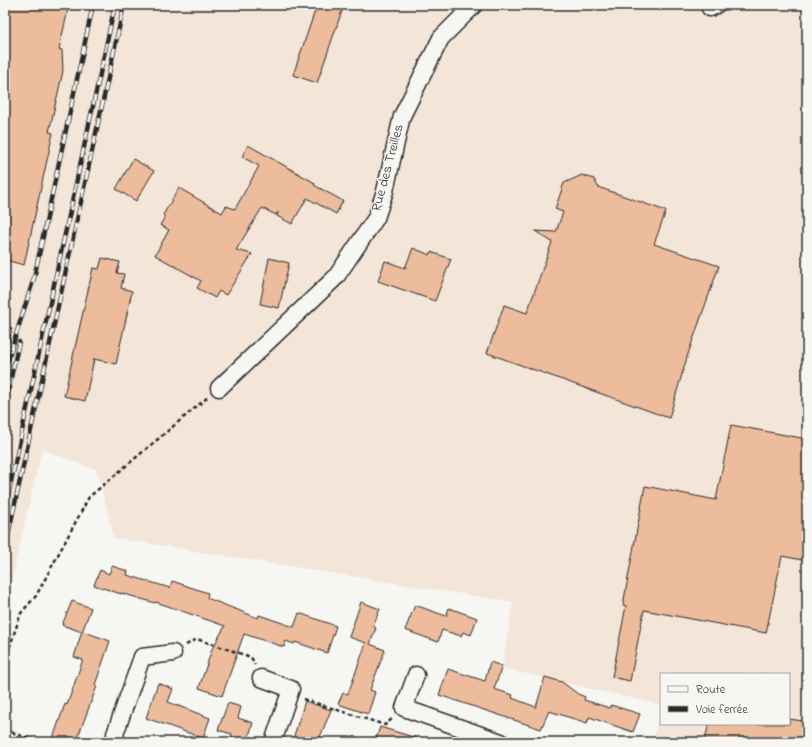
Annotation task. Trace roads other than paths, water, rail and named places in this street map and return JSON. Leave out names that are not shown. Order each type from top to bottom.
[{"type":"street","name":"Rue des Treilles","points":[[219,388],[336,277],[376,218],[385,191],[402,116],[441,38],[474,5]]},
{"type":"street","points":[[117,742],[115,734],[142,657],[173,653]]},
{"type":"street","points":[[416,675],[404,708],[460,736],[500,742]]},
{"type":"street","points":[[261,678],[291,689],[273,742]]},
{"type":"railway","points":[[5,369],[34,278],[93,5]]},
{"type":"railway","points":[[5,509],[115,5]]},
{"type":"railway","points":[[5,549],[124,5]]},
{"type":"railway","points":[[5,352],[10,329]]},
{"type":"railway","points":[[5,404],[19,342]]}]
